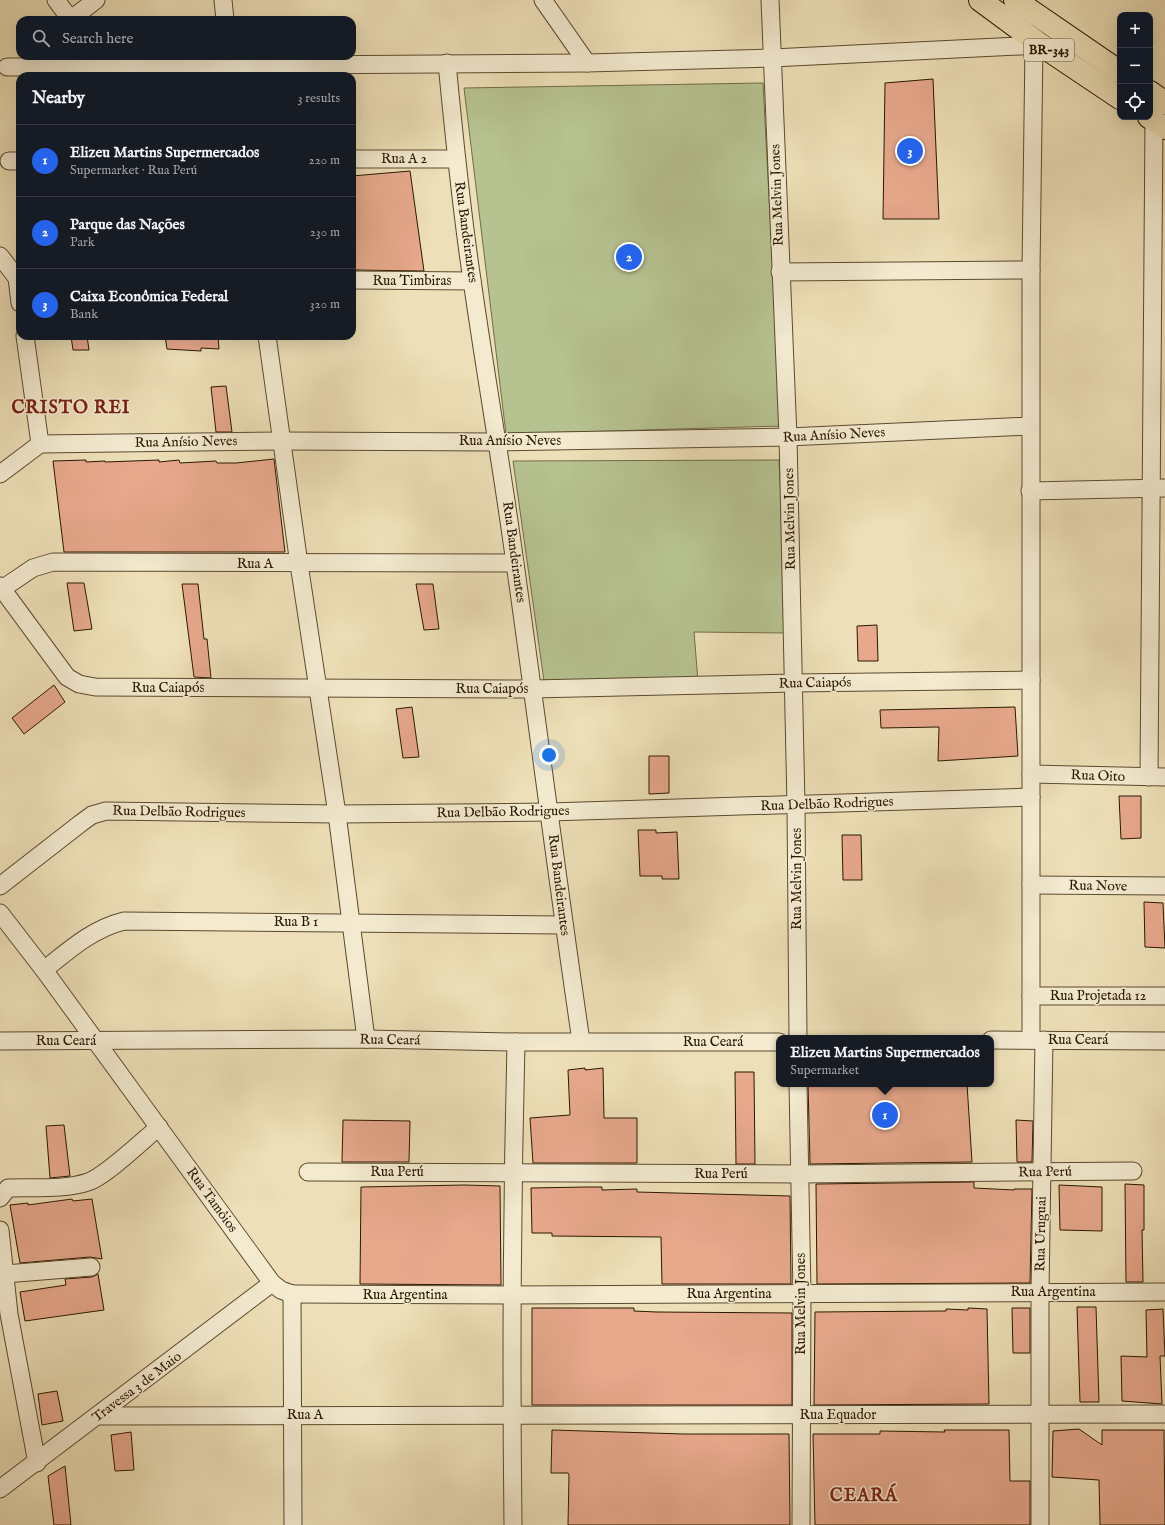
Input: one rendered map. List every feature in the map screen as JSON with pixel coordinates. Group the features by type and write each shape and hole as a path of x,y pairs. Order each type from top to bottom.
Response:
{"main road":[{"name":"BR-343","path":"980,0 1038,45 1117,96"},
{"name":"BR-343","path":"1015,0 1117,70"},
{"path":"1153,101 1158,117"}],"street":[{"path":"56,0 67,16"},
{"path":"75,16 96,0"},
{"path":"223,0 225,16"},
{"path":"543,0 587,63"},
{"name":"Rua Melvin Jones","path":"770,0 780,272 788,437 794,683 798,1035"},
{"path":"4,69 101,61 231,66 587,63 772,58 1038,45"},
{"name":"Rua Uruguai","path":"1038,45 1031,270 1030,490 1031,996 1038,1040 1042,1172 1040,1292 1040,1525"},
{"path":"4,69 16,60"},
{"name":"Rua Bandeirantes","path":"447,63 456,159 472,281 498,442 581,1041"},
{"path":"1157,777 1158,117"},
{"name":"Rua A 2","path":"356,159 456,159"},
{"path":"0,256 16,276"},
{"path":"780,272 1031,270"},
{"name":"Rua Timbiras","path":"356,280 472,281"},
{"path":"0,474 40,444 26,340"},
{"path":"268,340 283,441 299,564 337,814 366,1039"},
{"name":"Rua Anísio Neves","path":"40,444 283,441 498,442 788,437 1030,426"},
{"path":"1030,490 1158,488"},
{"name":"Rua A","path":"1,588 33,568 53,562 299,564 515,563"},
{"name":"Rua Caiapós","path":"1,588 67,677 79,684 96,687 533,689 794,683 1031,680"},
{"name":"Rua Oito","path":"1031,774 1157,777"},
{"name":"Rua Delbão Rodrigues","path":"0,886 92,815 106,811 337,814 550,812 1031,796"},
{"name":"Rua Nove","path":"1031,885 1165,886"},
{"name":"Rua Tamôios","path":"0,914 44,970 272,1284 281,1290 292,1294"},
{"name":"Rua B 1","path":"44,970 91,934 108,925 124,921 350,922 564,926"},
{"name":"Rua Projetada 12","path":"1031,996 1165,996"},
{"name":"Rua Ceará","path":"0,1041 366,1039 516,1042 776,1042"},
{"name":"Rua Ceará","path":"994,1040 1165,1041"},
{"path":"513,1525 512,1173 516,1042"},
{"name":"Rua Melvin Jones","path":"798,1087 802,1294 801,1525"},
{"path":"1,1196 8,1188 75,1185 90,1181 103,1174 159,1127"},
{"name":"Rua Perú","path":"308,1172 799,1174 1133,1171"},
{"path":"0,1230 5,1274 5,1316 37,1463"},
{"path":"5,1274 91,1267"},
{"name":"Travessa 3 de Maio","path":"0,1489 37,1463 272,1284"},
{"name":"Rua Argentina","path":"292,1294 512,1295 1165,1292"},
{"path":"292,1294 293,1525"},
{"name":"Rua Equador","path":"512,1416 1165,1414"},
{"name":"Rua A","path":"98,1416 512,1416"}],"green space":[{"path":"763,83 781,426 506,434 464,88"},
{"path":"779,460 787,633 694,632 698,681 544,681 513,461"}],"building":[{"path":"933,79 939,219 883,219 885,83"},
{"path":"410,171 424,271 356,270 356,176"},
{"path":"72,340 88,340 89,350 73,350"},
{"path":"166,340 218,340 219,349 201,348 201,351 167,349"},
{"path":"226,386 232,432 216,432 211,387"},
{"path":"274,459 285,552 64,552 53,461 86,460 86,462 105,462 159,460 159,462 179,460 180,463 216,461 217,463 236,463"},
{"path":"67,583 84,583 92,629 74,631"},
{"path":"182,584 198,584 204,639 207,639 211,678 194,677"},
{"path":"416,584 433,584 439,629 424,630"},
{"path":"877,625 878,661 858,661 857,626"},
{"path":"54,685 65,702 24,734 12,718"},
{"path":"412,707 419,757 403,758 396,709"},
{"path":"1015,707 1018,756 938,761 939,727 881,728 880,710"},
{"path":"649,756 669,756 669,793 649,794"},
{"path":"1119,796 1141,796 1141,838 1121,839"},
{"path":"638,830 656,830 656,833 677,832 679,879 662,879 662,876 640,876"},
{"path":"842,835 861,835 862,880 843,880"},
{"path":"1144,902 1163,903 1165,948 1145,947"},
{"path":"585,1068 585,1070 603,1068 604,1118 637,1118 637,1163 533,1163 530,1118 570,1115 568,1070"},
{"path":"735,1072 754,1072 755,1164 736,1164"},
{"path":"808,1087 967,1087 972,1162 810,1164"},
{"path":"343,1120 410,1121 409,1162 342,1162"},
{"path":"1016,1120 1033,1121 1032,1162 1017,1162"},
{"path":"64,1125 70,1176 50,1178 46,1126"},
{"path":"974,1182 974,1188 1014,1190 1032,1189 1030,1283 817,1284 816,1184"},
{"path":"1125,1184 1144,1185 1144,1230 1142,1230 1143,1282 1126,1282"},
{"path":"464,1185 500,1186 501,1285 360,1284 361,1187"},
{"path":"1059,1185 1102,1187 1102,1231 1060,1230"},
{"path":"602,1187 602,1190 637,1189 637,1192 790,1196 791,1284 662,1284 661,1237 552,1236 552,1233 532,1233 531,1188"},
{"path":"72,1199 73,1201 92,1199 102,1259 90,1257 20,1263 10,1205 28,1203 28,1205"},
{"path":"98,1274 104,1310 25,1321 20,1292 66,1285 65,1279 92,1277"},
{"path":"1077,1307 1096,1307 1099,1402 1080,1402"},
{"path":"532,1308 634,1308 634,1311 657,1312 792,1313 792,1405 532,1405"},
{"path":"968,1308 987,1309 989,1404 814,1405 815,1312 946,1311 946,1309 968,1310"},
{"path":"1012,1308 1030,1308 1030,1353 1013,1353"},
{"path":"1163,1309 1165,1356 1160,1356 1162,1404 1122,1401 1121,1356 1147,1357 1146,1310"},
{"path":"57,1391 63,1421 42,1425 38,1394"},
{"path":"1079,1429 1102,1445 1102,1430 1164,1430 1165,1525 1100,1525 1099,1480 1052,1477 1053,1431"},
{"path":"552,1430 684,1434 789,1434 790,1525 568,1525 569,1475 568,1473 551,1473"},
{"path":"944,1430 1009,1430 1010,1481 1030,1481 1030,1525 815,1525 813,1434 880,1434 880,1431 945,1432"},
{"path":"131,1432 134,1470 115,1471 111,1435"},
{"path":"65,1466 71,1525 54,1525 48,1476"}],"place":[{"name":"Caixa Econômica Federal","path":"910,151"},
{"name":"Parque das Nações","path":"629,257"},
{"name":"Elizeu Martins Supermercados","path":"885,1115"}],"district":[{"name":"CRISTO REI","path":"71,408"},
{"name":"CEARÁ","path":"864,1496"}]}
